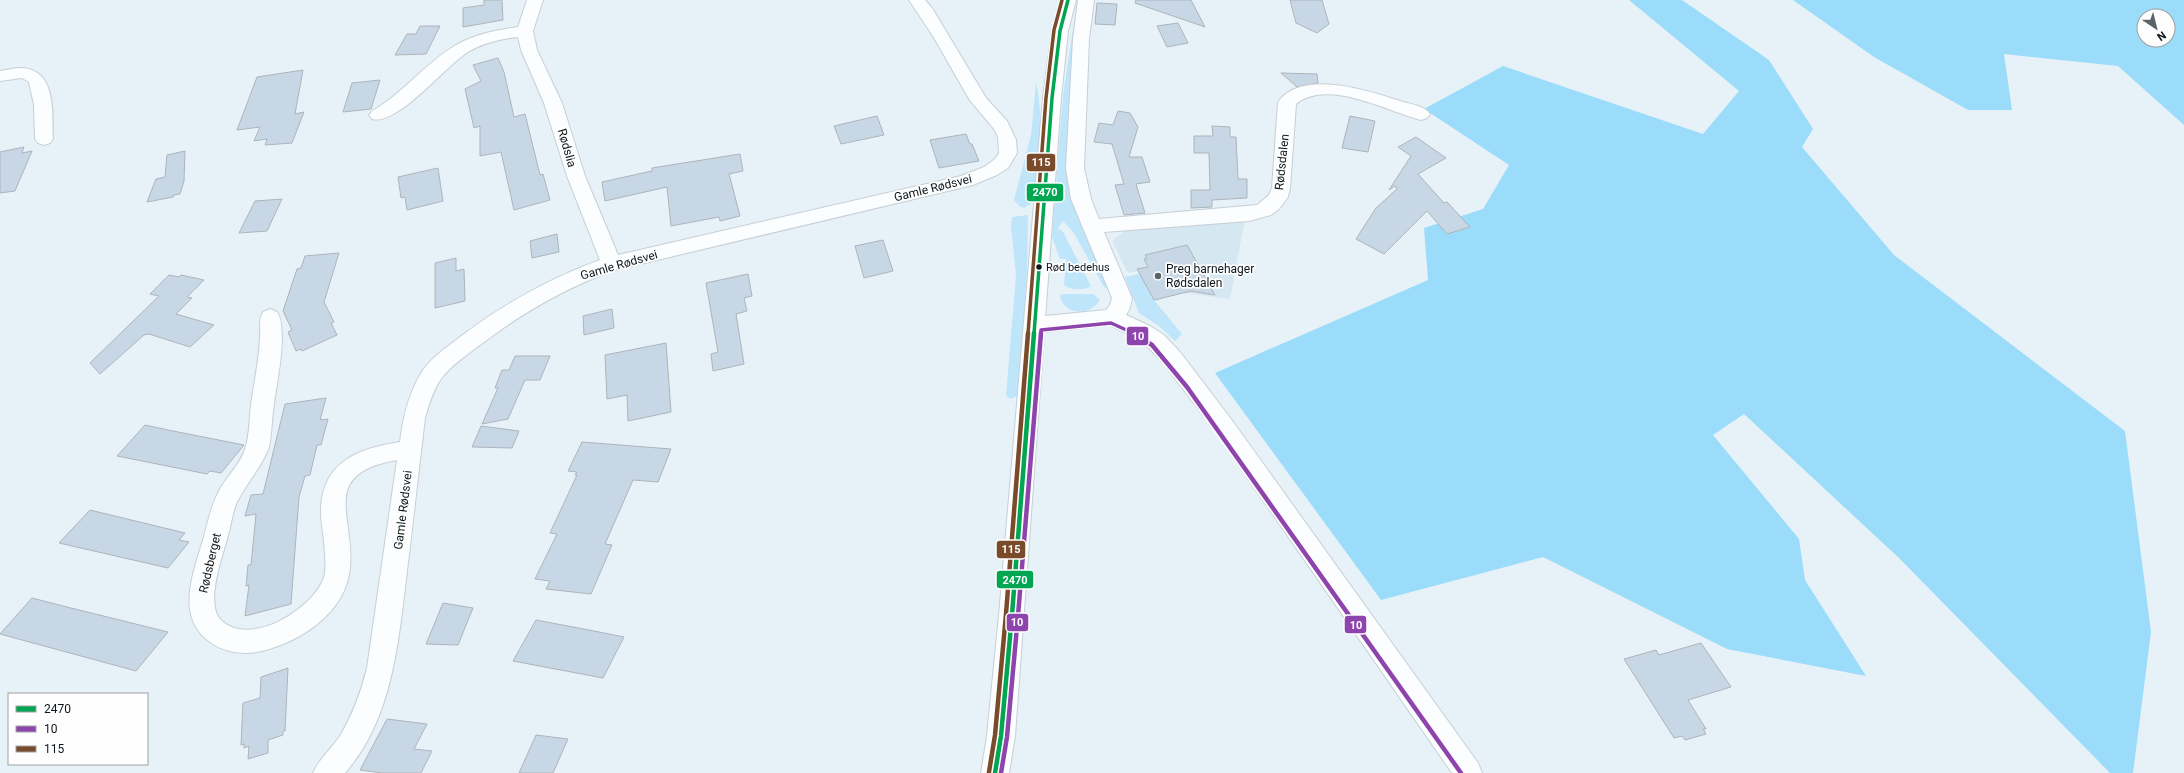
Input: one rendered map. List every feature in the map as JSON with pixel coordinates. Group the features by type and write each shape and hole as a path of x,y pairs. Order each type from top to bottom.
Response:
{"street":[{"path":"378,115 397,104 444,61 460,50 494,36 525,31 535,0"},
{"name":"Gamle Rødsvei","path":"327,773 351,742 365,715 376,686 384,651 410,449 419,400 435,372 454,354 508,313 542,292 581,274 611,264 951,185 979,176 1000,166 1008,152 1009,144 1002,126 978,100 949,47 931,18 917,0"},
{"path":"995,773 1001,736 1012,616 1054,78 1060,32 1068,0"},
{"path":"1086,0 1081,39 1075,168 1081,199 1122,298 1120,308 1112,317"},
{"name":"Rødslia","path":"525,31 529,50 556,108 576,176 600,233 611,264"},
{"path":"0,76 27,73 33,75 37,81 41,94 44,139"},
{"name":"Rødsdalen","path":"1093,226 1218,217 1264,210 1278,197 1281,188 1287,102 1294,95 1315,90 1348,91 1421,114"},
{"name":"Rødsberget","path":"270,317 271,338 257,448 252,461 237,481 225,503 204,580 202,604 206,623 216,633 231,641 248,642 267,639 289,630 323,603 334,586 338,566 333,512 334,497 338,484 346,472 359,463 376,455 410,449"},
{"path":"1035,325 1112,317 1144,332 1156,341 1192,383 1468,773"}],"shaded area":[{"path":"1079,0 1068,176 1109,283 1107,288 1104,287 1074,233 1063,221 1058,228 1063,232 1091,286 1085,289 1078,289 1070,288 1064,285 1066,259 1060,259 1052,237 1063,95"},
{"path":"1629,0 1682,0 1769,60 1813,129 1802,147 1894,255 2125,431 2151,632 2133,773 2110,773 1899,558 1744,414 1713,435 1799,539 1805,580 1866,676 1727,649 1543,557 1381,600 1215,373 1428,280 1424,228 1483,209 1509,165 1424,109 1503,66 1703,134 1739,91"},
{"path":"1793,0 2184,0 2184,125 2118,66 2004,54 2012,110 1968,110 1874,57"},
{"path":"1036,82 1040,113 1039,157 1034,202 1024,208 1019,206 1014,200 1031,135"},
{"path":"1028,215 1027,268 1019,395 1010,399 1006,395 1016,275 1011,226 1012,217"},
{"path":"1245,219 1230,299 1183,293 1156,301 1137,271 1128,273 1112,241 1126,230"},
{"path":"1140,274 1154,300 1182,334 1175,341 1159,326 1139,313 1125,277"},
{"path":"1093,294 1100,300 1095,306 1089,309 1083,311 1071,310 1062,301 1060,295"}],"building":[{"path":"484,0 502,0 503,20 463,27 463,8 484,5"},
{"path":"1136,0 1191,0 1205,27 1135,3"},
{"path":"1290,0 1322,0 1329,24 1317,33 1296,23"},
{"path":"1097,3 1117,4 1115,25 1095,24"},
{"path":"1178,23 1188,43 1167,47 1157,26"},
{"path":"420,26 440,26 426,54 395,55 407,34 416,34"},
{"path":"498,58 504,72 514,117 525,114 540,175 543,174 550,200 514,210 501,152 480,156 480,126 474,128 465,89 481,81 473,65"},
{"path":"303,70 295,114 304,112 292,143 265,145 267,139 254,141 260,127 237,130 257,77"},
{"path":"1281,73 1317,74 1318,83 1297,87"},
{"path":"380,80 371,109 343,112 352,83"},
{"path":"1118,111 1130,113 1138,127 1129,157 1142,157 1150,182 1136,184 1145,213 1124,215 1115,185 1124,184 1112,144 1094,142 1099,123 1113,125"},
{"path":"877,116 884,135 841,144 834,126"},
{"path":"1350,116 1375,121 1368,152 1342,148"},
{"path":"1212,126 1230,127 1230,137 1236,137 1238,179 1247,179 1247,198 1212,200 1212,207 1191,208 1191,190 1210,190 1209,153 1194,153 1194,136 1213,136"},
{"path":"966,134 979,161 939,168 930,140"},
{"path":"1416,137 1446,158 1418,174 1444,203 1447,202 1470,227 1447,234 1427,211 1384,254 1356,239 1376,208 1397,189 1395,186 1389,190 1411,156 1398,147"},
{"path":"24,147 22,153 32,151 15,191 0,193 0,152"},
{"path":"185,151 184,181 180,194 174,195 173,197 147,202 156,179 165,177 167,155"},
{"path":"740,154 743,171 729,174 740,216 720,221 719,217 671,226 667,187 605,201 602,182 652,171 652,168"},
{"path":"438,168 443,201 407,210 405,197 401,198 398,177"},
{"path":"282,199 267,231 239,233 255,201"},
{"path":"557,234 559,252 532,258 530,241"},
{"path":"883,240 893,271 864,278 855,246"},
{"path":"1187,245 1215,295 1191,291 1154,300 1137,269 1148,267 1144,259 1147,259 1145,255"},
{"path":"339,253 324,302 334,322 331,323 337,335 302,351 301,349 296,351 288,332 292,330 283,311 297,269 301,268 305,256"},
{"path":"456,258 456,271 464,269 465,301 435,308 435,263"},
{"path":"748,274 752,296 744,298 747,311 736,314 744,364 713,371 711,354 718,352 706,283"},
{"path":"169,275 179,277 181,275 204,280 187,297 192,298 176,314 214,325 190,347 149,334 144,335 100,374 90,363 159,296 150,294"},
{"path":"612,309 614,328 584,335 583,316"},
{"path":"666,343 671,412 628,421 627,395 607,399 605,355"},
{"path":"515,356 550,356 540,380 525,380 508,419 482,424 498,388 495,388 502,370 509,370"},
{"path":"326,398 320,420 328,419 321,445 317,445 310,475 305,476 299,497 291,604 245,616 249,585 246,586 248,565 251,565 256,514 245,516 251,495 263,494 285,404"},
{"path":"145,425 244,445 221,473 210,471 207,474 117,456"},
{"path":"481,426 519,431 512,448 472,447"},
{"path":"582,442 671,449 658,482 633,480 605,544 612,545 591,594 546,589 550,581 535,579 557,534 550,533 577,475 575,475 577,472 568,471"},
{"path":"90,510 185,533 179,540 189,542 168,568 59,543"},
{"path":"32,598 168,632 136,671 0,634"},
{"path":"443,603 473,608 458,645 426,644"},
{"path":"536,620 624,637 603,678 513,661"},
{"path":"1701,643 1731,687 1688,700 1706,729 1703,729 1706,734 1685,740 1682,736 1674,738 1624,659 1656,650 1659,655"},
{"path":"288,668 285,731 283,731 283,735 268,740 268,753 248,759 249,746 244,748 244,744 241,745 243,703 260,698 261,677"},
{"path":"387,719 427,724 414,749 432,751 421,773 382,773 360,770"},
{"path":"536,735 568,739 553,773 519,773"}],"transit line":[{"name":"115","path":"989,772 995,735 1006,614 1046,98 1054,30 1062,0"},
{"name":"2470","path":"995,773 1001,736 1012,615 1052,98 1060,31 1068,0"},
{"name":"10","path":"1001,773 1007,737 1018,616 1041,330 1111,323 1140,337 1152,345 1187,387 1461,773"}],"place":[{"name":"Rød bedehus","path":"1039,267"},
{"name":"Preg barnehager Rødsdalen","path":"1158,276"}]}
